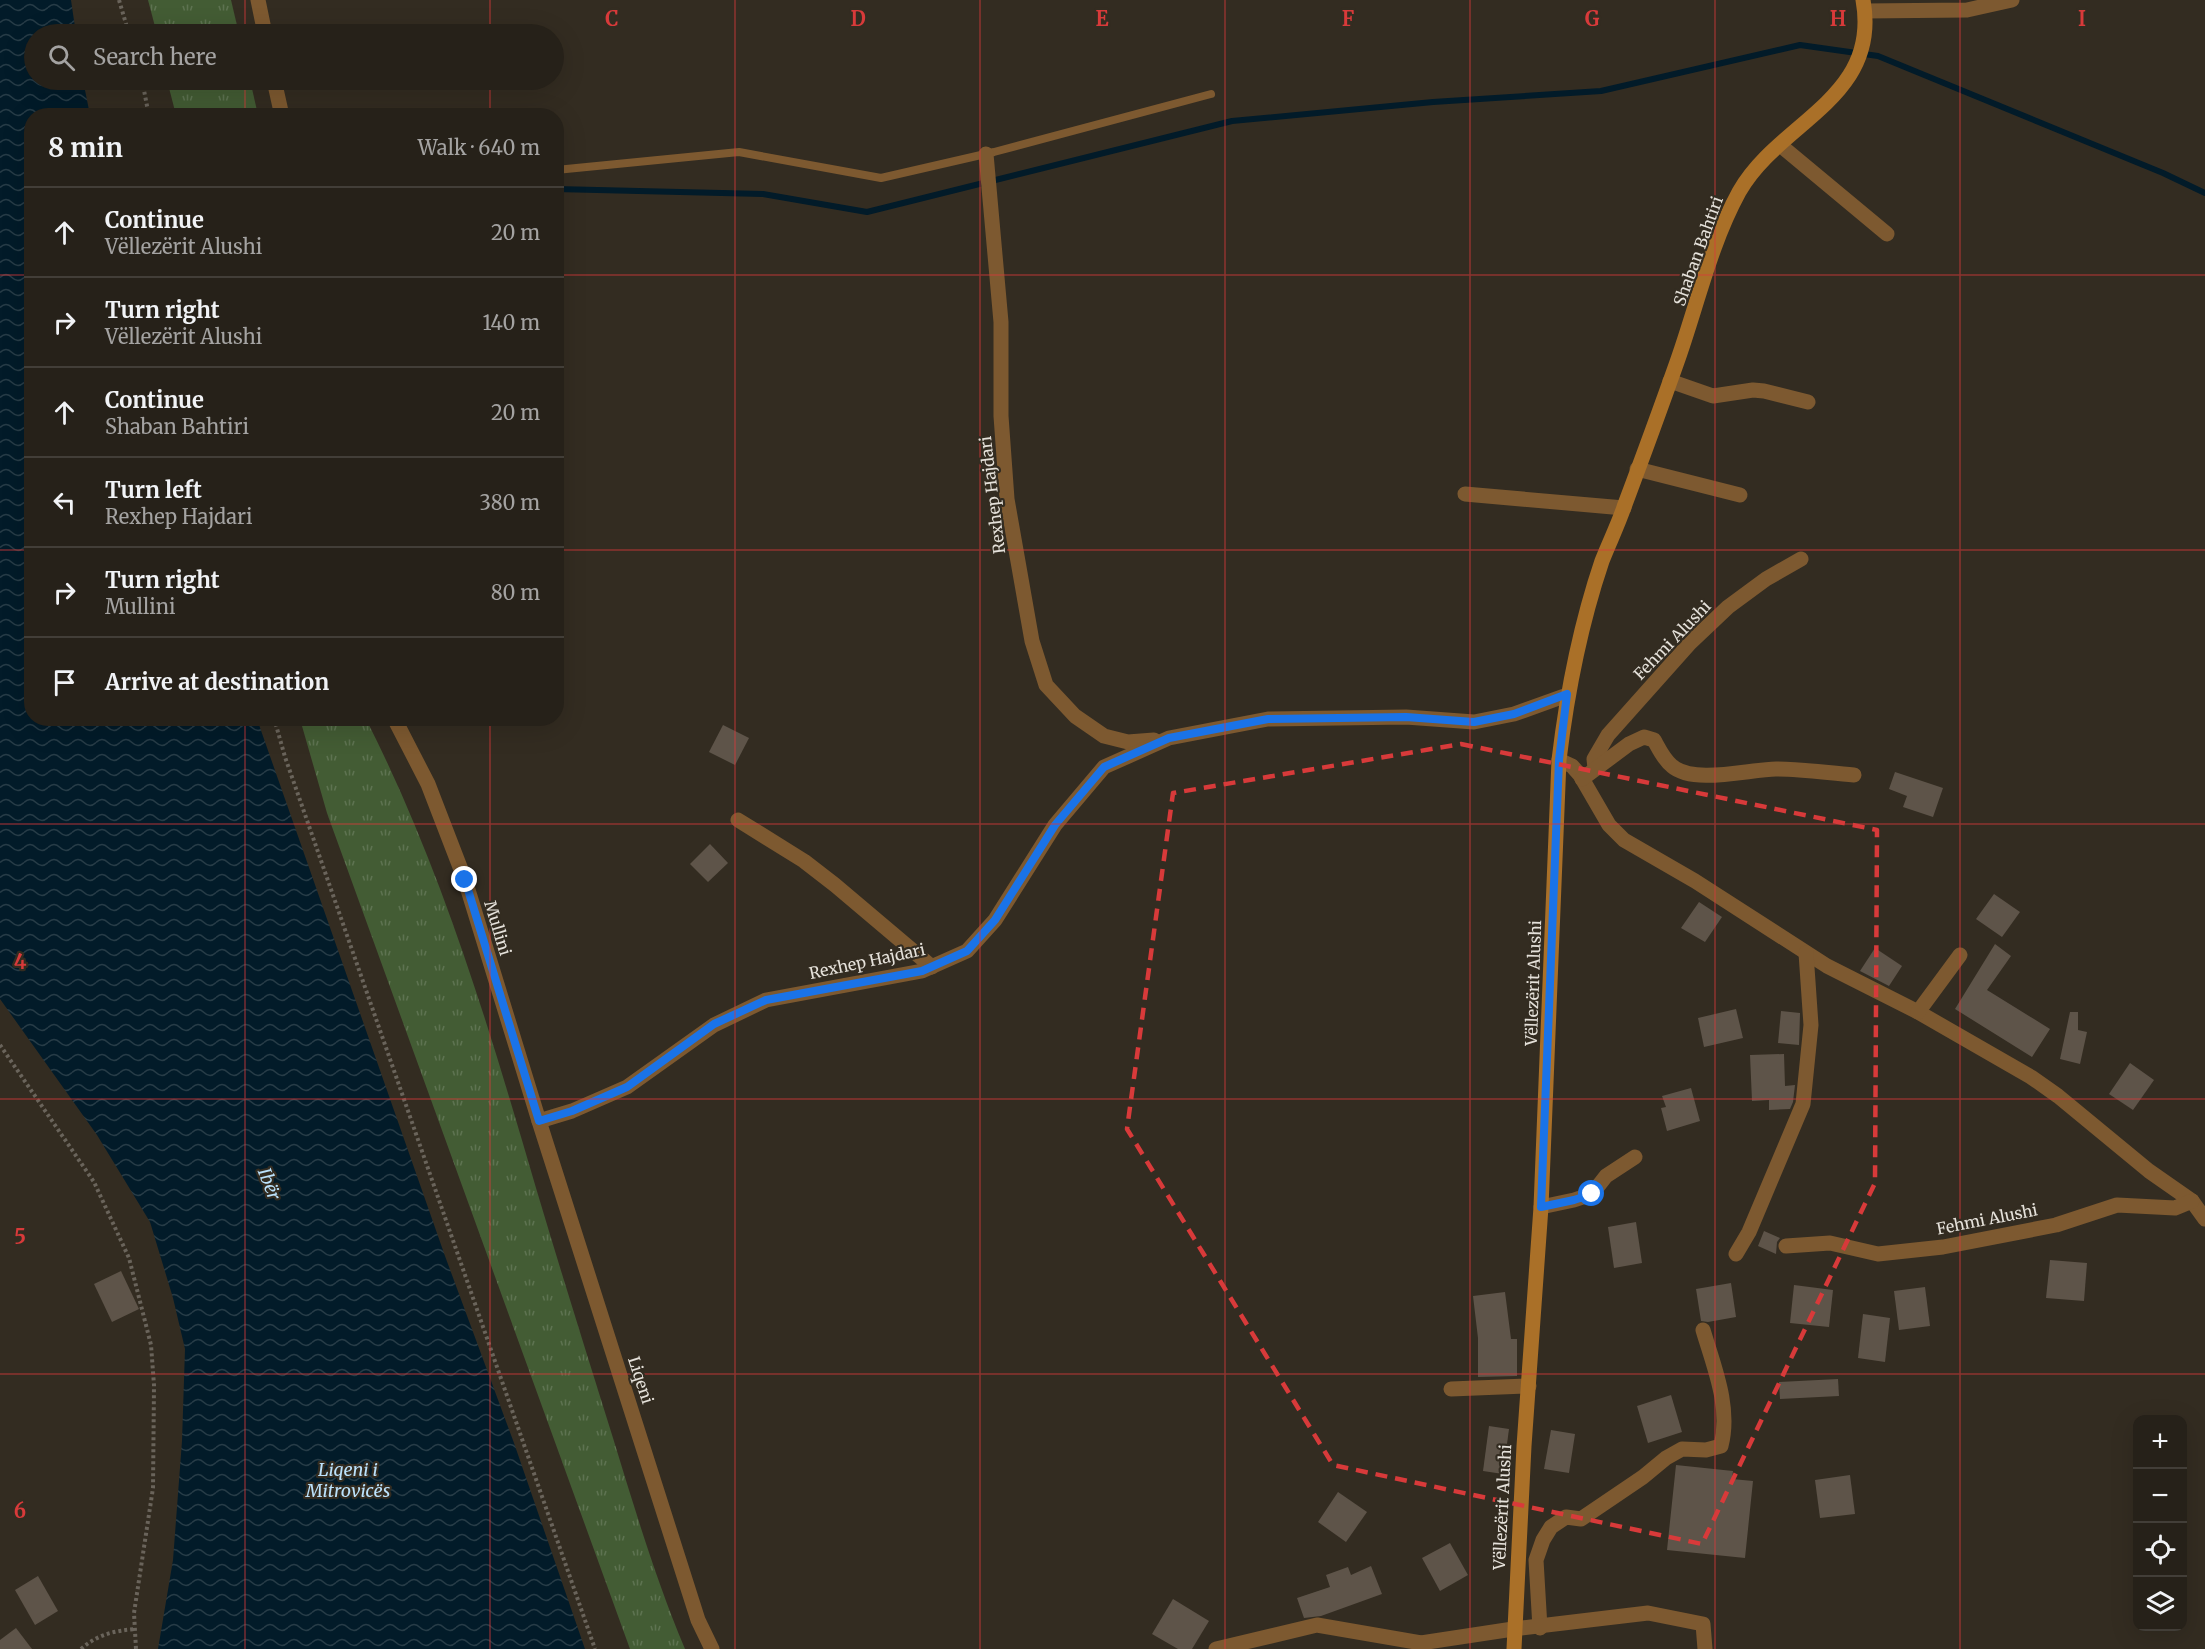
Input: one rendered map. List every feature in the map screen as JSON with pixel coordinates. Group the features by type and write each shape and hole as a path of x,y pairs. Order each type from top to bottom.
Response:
{"main road":[{"name":"Shaban Bahtiri","path":"1559,760 1567,694 1602,561 1624,508 1670,381 1723,225 1741,190 1758,168 1848,81 1859,59 1863,42 1864,5"},
{"name":"Vëllezërit Alushi","path":"1512,1649 1541,1207 1559,760"}],"street":[{"path":"258,0 263,24"},
{"path":"1864,5 1967,10 2005,1"},
{"path":"276,90 280,108"},
{"path":"1780,145 1887,234"},
{"name":"Rexhep Hajdari","path":"986,154 1001,322 1001,416 1007,499 1032,641 1046,685 1075,716 1104,736 1128,742 1169,738 1268,719 1406,717 1474,722 1514,714 1567,694"},
{"path":"1670,381 1713,396 1753,390 1808,402"},
{"path":"1637,469 1740,495"},
{"path":"1465,494 1624,508"},
{"name":"Fehmi Alushi","path":"1594,768 1594,759 1608,735 1690,643 1766,579 1801,559"},
{"name":"Mullini","path":"398,726 428,784 465,880 539,1121"},
{"name":"Fehmi Alushi","path":"1582,779 1594,768 1644,736 1654,740 1661,754 1673,768 1690,773 1727,776 1775,769 1854,775"},
{"name":"Rexhep Hajdari","path":"539,1121 572,1111 627,1087 714,1024 766,1000 884,980 922,971 967,951 995,920 1055,825 1104,767 1169,738"},
{"path":"1559,760 1572,766 1609,825 1624,840 1695,881 1827,966 1978,1045 2058,1096 2149,1171 2192,1201 2205,1219"},
{"path":"738,820 804,861 828,879 932,967"},
{"path":"1736,1254 1749,1232 1803,1104 1811,1025 1806,953"},
{"path":"1918,1012 1960,955"},
{"name":"Liqeni","path":"539,1121 698,1620 712,1649"},
{"path":"1541,1207 1592,1194 1606,1176 1635,1157"},
{"name":"Fehmi Alushi","path":"1786,1246 1830,1243 1878,1254 1943,1247 2056,1225 2117,1205 2175,1208 2192,1201"},
{"path":"1539,1628 1536,1560 1543,1540 1551,1527 1566,1517 1581,1519 1682,1449 1706,1450 1721,1446 1725,1432 1722,1394 1703,1330"},
{"path":"1451,1389 1529,1386"},
{"path":"1216,1649 1317,1625 1421,1643 1648,1613 1703,1624 1706,1649"}],"lane":[{"path":"564,169 739,152 882,178 986,154 1211,94"}],"path":[{"path":"119,0 126,24"},
{"path":"144,90 147,108"},
{"path":"276,726 285,757 595,1649"},
{"path":"0,1045 94,1182 129,1258 151,1345 154,1385 153,1488 134,1612 136,1649"},
{"path":"81,1649 101,1635 112,1631 135,1629"}],"highlighted area":[{"path":"1461,744 1877,830 1875,1183 1702,1544 1333,1465 1127,1129 1173,793"}],"green space":[{"path":"148,0 231,0 237,24 154,24"},
{"path":"170,90 252,90 256,108 174,108"},
{"path":"302,726 369,726 418,833 462,949 638,1518 685,1649 630,1649 327,813"}],"water":[{"name":"Liqeni i Mitrovicës","path":"0,0 71,0 75,24 24,24 24,90 85,90 89,108 24,108 24,726 259,726 585,1649 158,1649 173,1560 182,1441 185,1349 173,1298 150,1222 97,1135 0,999"}],"building":[{"path":"723,725 749,738 735,765 709,752"},
{"path":"1895,772 1943,788 1933,817 1903,807 1907,796 1889,789"},
{"path":"710,844 728,863 708,882 690,864"},
{"path":"1994,894 2020,912 2002,937 1976,919"},
{"path":"1699,902 1722,917 1705,942 1681,928"},
{"path":"1995,944 2011,956 1987,990 2050,1029 2032,1057 1955,1009"},
{"path":"1875,948 1902,966 1889,986 1860,971"},
{"path":"1736,1009 1743,1038 1704,1047 1698,1018"},
{"path":"1781,1011 1800,1013 1799,1045 1778,1043"},
{"path":"2070,1012 2078,1012 2078,1030 2087,1032 2080,1064 2060,1059"},
{"path":"1784,1054 1785,1086 1795,1085 1793,1102 1790,1109 1769,1110 1769,1100 1752,1101 1750,1055"},
{"path":"2130,1063 2154,1080 2133,1110 2109,1094"},
{"path":"1691,1088 1700,1121 1667,1131 1661,1108 1666,1107 1662,1096"},
{"path":"1636,1222 1642,1263 1614,1268 1608,1227"},
{"path":"1764,1231 1780,1238 1777,1242 1776,1254 1758,1246"},
{"path":"2050,1260 2087,1263 2084,1301 2046,1298"},
{"path":"121,1271 139,1309 112,1322 94,1284"},
{"path":"1731,1283 1736,1317 1701,1321 1696,1289"},
{"path":"1794,1285 1833,1290 1829,1327 1790,1323"},
{"path":"1925,1287 1930,1326 1899,1330 1894,1291"},
{"path":"1505,1292 1511,1339 1517,1339 1517,1376 1478,1377 1478,1338 1473,1296"},
{"path":"1863,1314 1890,1318 1885,1362 1858,1358"},
{"path":"1838,1379 1839,1396 1780,1399 1779,1382"},
{"path":"1671,1395 1682,1432 1648,1443 1637,1406"},
{"path":"1489,1426 1509,1429 1503,1474 1483,1471"},
{"path":"1551,1430 1575,1434 1569,1473 1544,1469"},
{"path":"1676,1465 1733,1471 1732,1479 1753,1481 1745,1558 1667,1550"},
{"path":"1850,1475 1855,1514 1820,1518 1815,1480"},
{"path":"1338,1492 1367,1512 1346,1542 1318,1522"},
{"path":"1450,1543 1468,1575 1440,1591 1422,1558"},
{"path":"1371,1566 1382,1594 1321,1616 1304,1618 1297,1598 1330,1587 1326,1575 1348,1567 1351,1575"},
{"path":"38,1576 58,1611 35,1625 15,1590"},
{"path":"1173,1599 1209,1621 1192,1649 1178,1649 1152,1634"},
{"path":"16,1628 32,1649 0,1649 0,1640"}],"waterway":[{"path":"564,189 763,194 867,212 1232,121 1433,102 1601,91 1800,45 1878,56 2163,173 2205,193"}],"route":[{"path":"465,880 539,1121 572,1111 627,1087 714,1024 766,1000 884,980 922,971 967,951 995,920 1055,825 1104,767 1130,754 1169,738 1268,719 1406,717 1474,722 1514,714 1567,694 1559,760 1541,1207 1592,1194"}],"water label":[{"name":"Ibër","path":"269,1184"}]}
